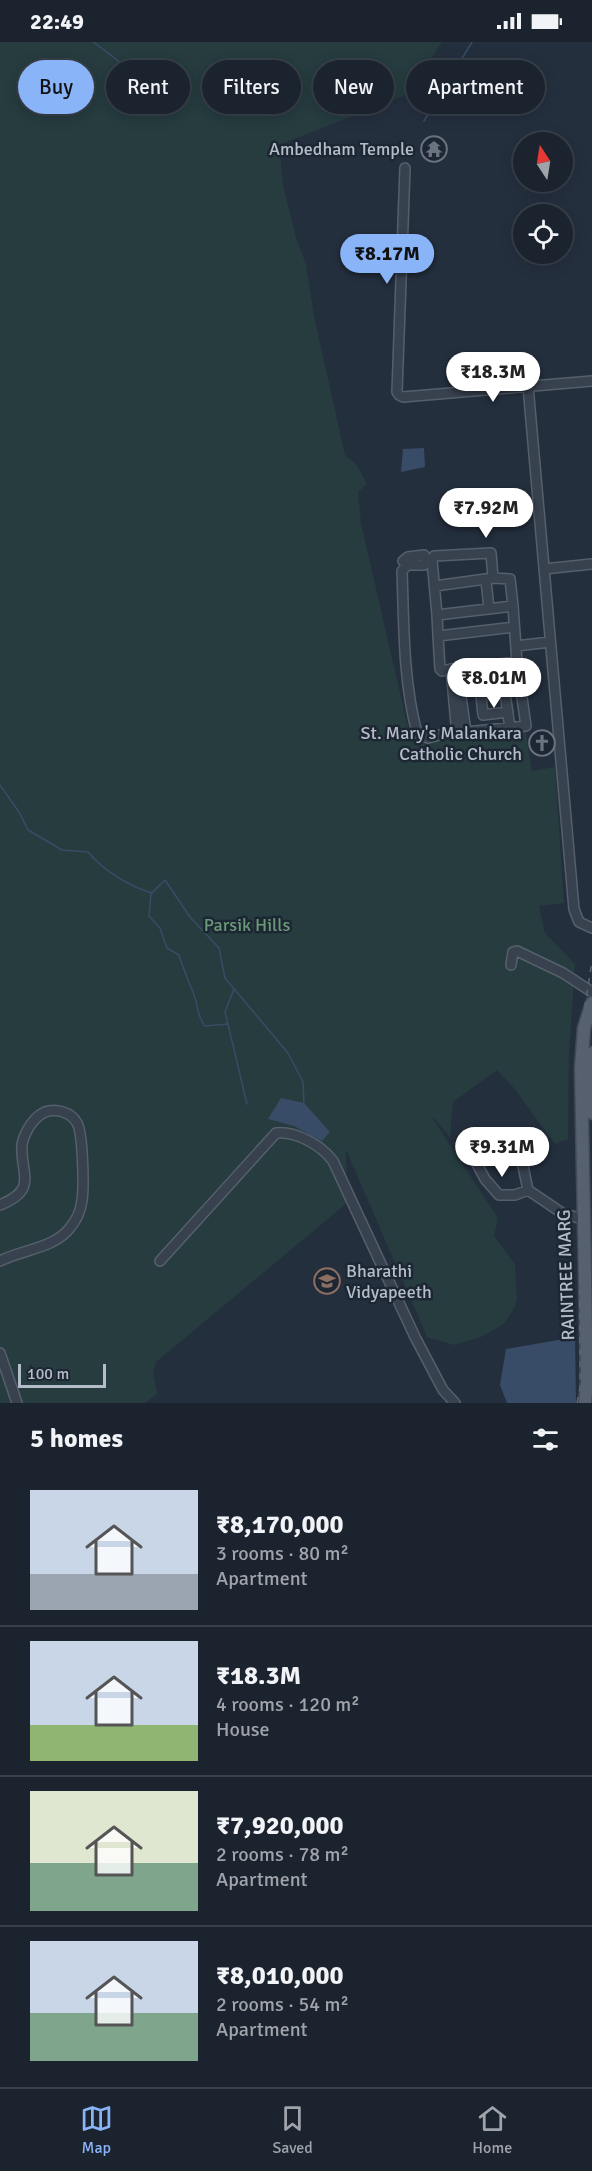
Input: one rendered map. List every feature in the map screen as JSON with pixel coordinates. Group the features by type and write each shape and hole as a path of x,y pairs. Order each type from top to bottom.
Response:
{"main road":[{"name":"RAINTREE MARG","path":"592,1003 584,1028 592,1113"},
{"name":"RAINTREE MARG","path":"585,1403 587,1381 582,1220 587,1189 588,1068 592,1053"}],"street":[{"path":"405,168 397,392 399,396 592,381"},
{"path":"528,386 574,909 579,922 592,928"},
{"path":"489,609 491,553 434,556 432,560 440,669 442,671 517,662"},
{"path":"403,561 408,557 424,555 427,559 424,565 407,565 402,570 406,677 417,733 424,738 451,733 456,728 454,669"},
{"path":"544,569 592,564"},
{"path":"435,586 489,579 510,579 517,662 526,724 524,727 466,732 454,669"},
{"path":"437,615 513,606"},
{"path":"438,636 514,627"},
{"path":"516,645 550,642"},
{"path":"478,666 483,715 508,712"},
{"path":"480,688 504,686 510,728"},
{"path":"511,965 513,952 517,951 563,973 592,992"},
{"path":"0,1205 17,1195 25,1182 22,1146 25,1135 36,1117 51,1111 72,1116 78,1126 83,1191 78,1215 61,1237 0,1261"},
{"path":"160,1261 276,1132 285,1132 313,1144 325,1150 333,1161 415,1337 443,1390 455,1403"},
{"path":"518,1142 528,1190 562,1213 582,1220"},
{"path":"477,1164 485,1179 499,1195 508,1196 528,1190"},
{"path":"0,1353 16,1403"}],"green space":[{"name":"Parsik Hills","path":"0,42 442,42 430,60 406,60 406,95 394,100 394,60 313,60 313,114 357,114 279,145 283,186 296,238 306,264 314,316 345,455 356,464 367,484 358,492 361,523 411,741 525,729 532,771 555,767 564,903 539,906 545,933 575,964 569,1052 568,1139 555,1144 513,1087 497,1070 453,1102 450,1137 433,1119 498,1218 494,1236 515,1264 517,1297 515,1307 504,1324 481,1337 454,1345 427,1337 347,1152 353,1149 346,1152 347,1203 156,1362 153,1372 157,1394 145,1403 0,1403"}],"water":[{"path":"424,448 425,467 401,472 403,449"},
{"path":"281,1098 304,1103 330,1132 322,1141 294,1126 268,1119"},
{"path":"575,1337 576,1403 507,1403 500,1385 506,1349"}],"waterway":[{"path":"93,42 117,60"},
{"path":"424,121 472,42"},
{"path":"0,785 19,812 28,830 62,850 88,852 117,877 152,893 165,880 190,917 219,948 225,978 288,1053 303,1082 304,1103"},
{"path":"151,894 149,916 160,928 167,948 179,955 202,1022 205,1026 228,1024"},
{"path":"234,989 225,1012 247,1104"}],"railway":[{"path":"577,1403 580,1388 579,1057 592,961"}],"place":[{"name":"Ambedham Temple","path":"434,149"},
{"name":"St. Mary's Malankara Catholic Church","path":"542,743"},
{"name":"Bharathi Vidyapeeth","path":"327,1281"}]}
